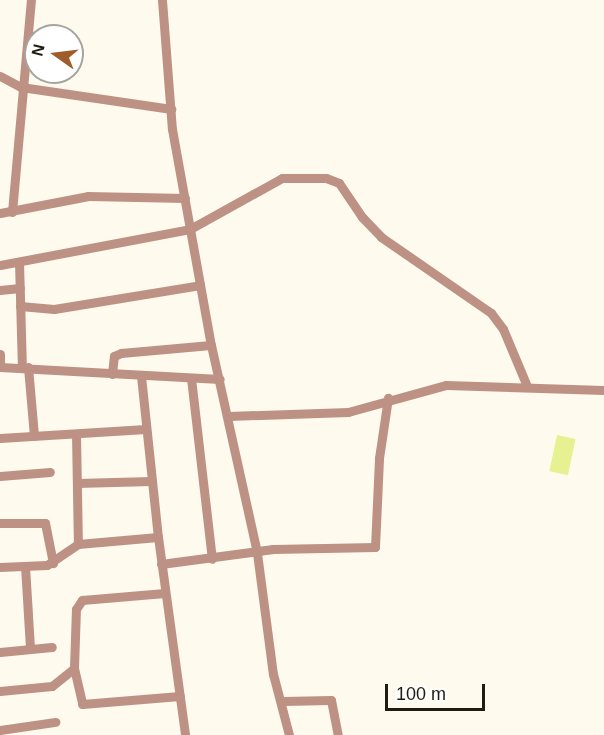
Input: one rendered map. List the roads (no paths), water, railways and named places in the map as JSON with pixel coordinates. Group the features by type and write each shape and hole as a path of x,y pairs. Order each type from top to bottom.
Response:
{"street":[{"path":"12,212 21,87 31,0"},
{"path":"162,0 171,109 190,229 211,345 229,416 256,554 273,674 283,701 290,735"},
{"path":"0,76 21,87 171,109"},
{"path":"0,265 190,229 282,178 312,176 339,183 362,218 381,237 491,313 508,339 527,386"},
{"path":"0,213 88,196 185,198"},
{"path":"19,262 25,367 34,436"},
{"path":"20,306 54,309 200,285"},
{"path":"0,290 20,288"},
{"path":"112,374 114,356 121,353 211,345"},
{"path":"0,354 0,367 220,379"},
{"path":"141,376 151,481 185,735"},
{"path":"191,378 212,558"},
{"path":"229,416 348,412 388,398 446,385 511,389 527,386 604,390"},
{"path":"162,564 256,554 273,549 375,547 379,458 388,398"},
{"path":"0,427 1,438 146,429"},
{"path":"76,434 78,544"},
{"path":"0,476 50,472"},
{"path":"77,483 151,481"},
{"path":"0,523 45,523 52,563"},
{"path":"0,567 52,563 78,544 158,537"},
{"path":"25,566 30,648"},
{"path":"165,593 82,600 76,609 74,668 84,705 180,696"},
{"path":"0,652 52,647"},
{"path":"0,691 52,686 74,668"},
{"path":"283,701 331,700 338,735"},
{"path":"0,730 54,722"}]}
